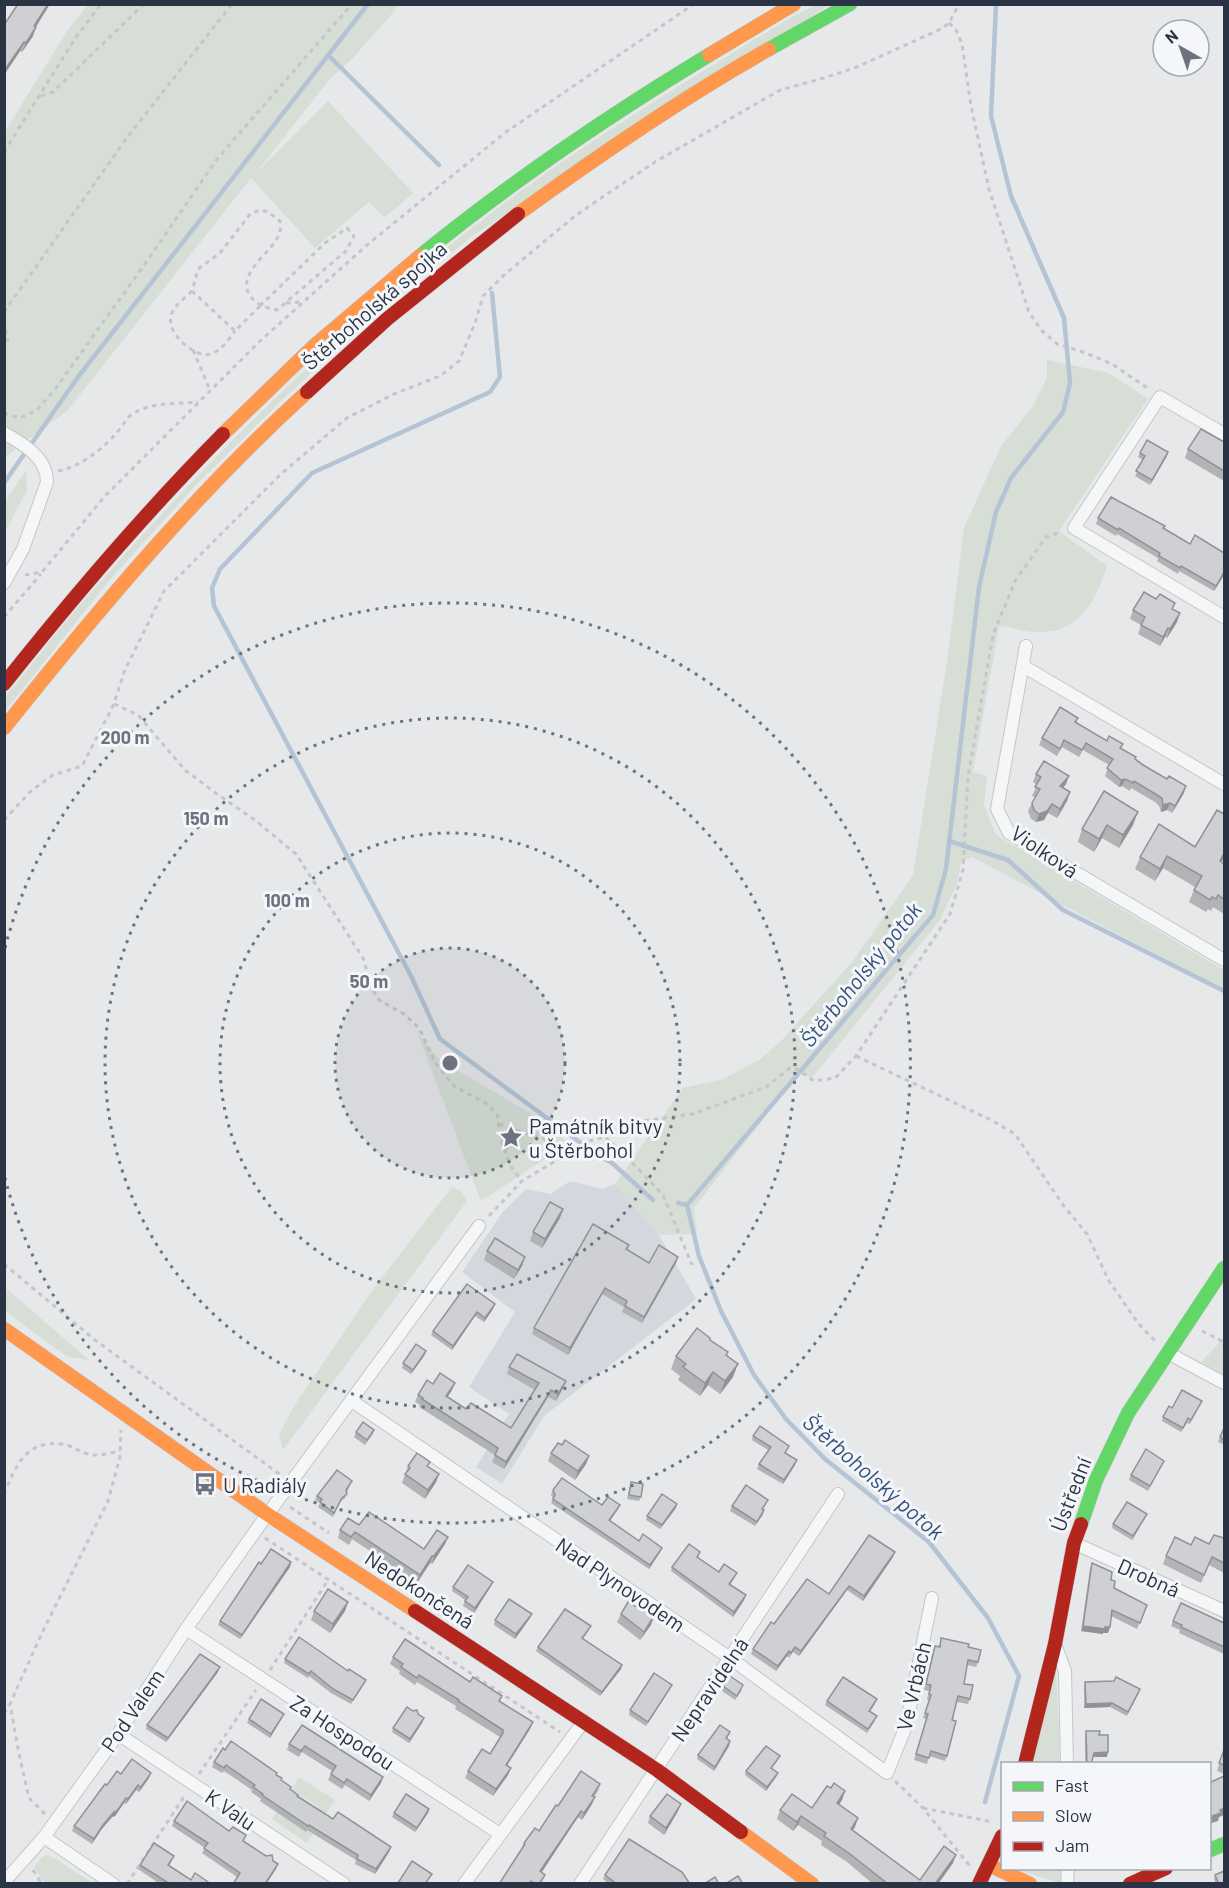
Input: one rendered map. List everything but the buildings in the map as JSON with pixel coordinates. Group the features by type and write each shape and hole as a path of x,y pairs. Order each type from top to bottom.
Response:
{"main road":[{"name":"Štěrboholská spojka","path":"4,684 76,595 179,479 247,411 363,304 492,201 573,142 669,78 795,4"},
{"name":"Štěrboholská spojka","path":"4,728 81,630 188,509 259,436 358,343 482,241 613,147 754,57 850,4"},
{"name":"Ústřední","path":"1026,1762 1055,1644 1074,1543 1096,1479 1128,1413 1224,1268"},
{"name":"Nedokončená","path":"4,1329 267,1514 657,1770 812,1884"},
{"path":"979,1884 1001,1838"},
{"path":"989,1865 1030,1884"},
{"path":"1130,1884 1164,1870"}],"street":[{"path":"1224,434 1160,397 1074,528 1224,617"},
{"path":"4,433 29,449 44,465 47,474 47,482 34,521 7,580"},
{"name":"Violková","path":"1026,646 998,809 1009,832 1224,960"},
{"path":"1023,666 1224,784"},
{"path":"267,1514 479,1226"},
{"path":"1168,1353 1224,1383"},
{"name":"Nad Plynovodem","path":"352,1401 730,1658 887,1773"},
{"name":"Nepravidelná","path":"580,1884 838,1494"},
{"name":"Pod Valem","path":"4,1882 44,1837 118,1734 186,1629 267,1514"},
{"name":"Drobná","path":"1074,1543 1224,1611"},
{"name":"Ve Vrbách","path":"887,1773 906,1726 932,1598"},
{"name":"Za Hospodou","path":"186,1629 500,1834"},
{"path":"1055,1644 1065,1671 1067,1762"},
{"path":"464,1884 584,1721"},
{"name":"K Valu","path":"118,1734 344,1884"},
{"path":"44,1837 113,1884"}],"path":[{"path":"4,152 76,36 101,4"},
{"path":"39,97 53,92 144,4"},
{"path":"4,312 126,139 232,4"},
{"path":"4,413 20,418 37,410 56,388 217,159 352,4"},
{"path":"4,617 105,496 259,342 367,245 506,132 694,4"},
{"path":"4,820 31,790 53,775 82,766 114,704 124,672 164,591 281,474 347,418 394,394 440,376 459,361 475,324 483,296 503,276 576,214 655,162 780,90 857,67 949,24 959,4"},
{"path":"949,24 956,30 962,44 971,106 989,189 1029,312 1041,330 1057,344 1112,364 1160,397"},
{"path":"192,291 171,314 170,323 174,333 193,350 202,355 211,354 218,350 260,306 325,243 347,228 354,237 346,251 277,310 260,306 254,301 247,290 246,281 276,241 281,232 280,221 261,210 251,213 220,253 198,269 192,291"},
{"path":"192,291 235,331"},
{"path":"285,303 303,302"},
{"path":"4,321 8,342"},
{"path":"193,350 210,390"},
{"path":"47,474 71,469 87,460 106,444 134,413 149,407 199,402"},
{"path":"479,1226 522,1181 590,1141 605,1137 610,1130 628,1123 693,1114 766,1087 790,1068 795,1068 814,1082 835,1078 856,1056 950,914 963,870 968,777 993,635 997,624 1015,581 1046,537 1074,528"},
{"path":"7,580 42,572"},
{"path":"114,704 138,715 185,770 255,820 296,854 363,958 372,988 379,1000 404,1014 419,1028 436,1064 454,1086 487,1104 495,1112 505,1151 512,1168 522,1181"},
{"path":"856,1056 993,1121 1015,1134 1063,1205 1087,1234 1109,1281 1138,1323 1168,1353"},
{"path":"499,1124 544,1139 569,1154"},
{"path":"505,1151 521,1131"},
{"path":"605,1137 663,1195 692,1265"},
{"path":"4,1264 95,1340 291,1483"},
{"path":"1187,1323 1224,1342"},
{"path":"4,1714 108,1501 120,1451 121,1425"},
{"path":"4,1494 21,1458 34,1448 61,1444 88,1454 120,1451"},
{"path":"127,1884 328,1580"},
{"path":"10,1704 29,1798 54,1823"},
{"path":"887,1773 922,1807 973,1870"},
{"path":"922,1807 995,1823"},
{"path":"30,1867 42,1884"}],"shaded area":[{"path":"88,5 398,5 351,60 328,81 255,174 328,101 413,193 384,218 369,202 315,248 251,178 68,410 5,457 4,133 69,28"},
{"path":"815,5 829,5 474,235 377,313 281,401 197,484 113,576 5,711 6,698 11,689 136,542 238,435 345,334 401,285 550,170 686,81"},
{"path":"1047,360 1109,373 1148,399 1059,531 1107,566 1092,601 1077,620 1055,631 1036,632 999,626 973,772 987,776 984,805 996,835 1224,970 1224,990 972,857 961,862 957,883 940,920 811,1079 801,1071 694,1208 697,1234 659,1235 615,1184 683,1088 721,1080 759,1060 782,1040 853,961 913,875 947,662 964,528 1001,446 1033,406 1047,378"},
{"path":"26,471 27,490 5,532 5,501"},
{"path":"418,1034 440,1060 528,1112 569,1143 481,1201"},
{"path":"570,1181 603,1189 615,1184 659,1235 696,1299 544,1416 502,1484 476,1467 509,1414 469,1387 515,1312 462,1272 502,1213 526,1189 551,1194"},
{"path":"452,1187 462,1192 467,1201 283,1450 279,1435 294,1406 377,1284"},
{"path":"4,1287 89,1360 68,1357 5,1311"},
{"path":"1224,1338 1224,1375 1201,1362"},
{"path":"1056,1670 1060,1762 1033,1762"},
{"path":"299,1777 335,1800 307,1843 272,1819 278,1810 315,1814 319,1807 295,1792 292,1797 290,1792"},
{"path":"47,1855 93,1883 45,1883 34,1867 42,1857"},
{"path":"1018,1870 1061,1870 1060,1883"}],"waterway":[{"path":"4,483 78,377 368,4"},
{"name":"Štěrboholský potok","path":"985,1802 1019,1676 988,1618 929,1542 825,1459 786,1419 754,1375 721,1311 699,1256 687,1205 933,915 946,869 979,587 996,512 1011,478 1063,412 1070,383 1064,318 1011,196 991,116 996,4"},
{"path":"329,56 439,165"},
{"path":"492,293 500,377 490,392 312,473 220,569 212,588 214,606 411,976 440,1039 593,1152 612,1163 653,1200"},
{"path":"949,841 1008,860 1063,910 1224,991"},
{"path":"678,1203 687,1205"}],"traffic: fast":[{"path":"769,49 850,4"},
{"path":"420,256 489,202 561,151 709,55"},
{"path":"1081,1524 1096,1480 1128,1413 1224,1268"},
{"path":"1211,1850 1224,1844"}],"traffic: slow":[{"path":"709,55 794,4"},
{"path":"518,214 641,128 704,87 769,49"},
{"path":"223,434 314,346 420,256"},
{"path":"4,728 149,554 226,471 307,392"},
{"path":"4,1329 267,1514 415,1611"},
{"path":"741,1832 812,1884"},
{"path":"989,1865 1030,1884"}],"traffic: jam":[{"path":"307,392 387,319 518,214"},
{"path":"4,684 110,556 223,434"},
{"path":"1026,1762 1055,1644 1074,1543 1081,1524"},
{"path":"415,1611 657,1770 741,1832"},
{"path":"979,1884 1001,1838"},
{"path":"1130,1884 1162,1870"}],"place":[{"name":"Památník bitvy u Štěrbohol","path":"511,1137"},
{"name":"U Radiály","path":"205,1484"}]}
